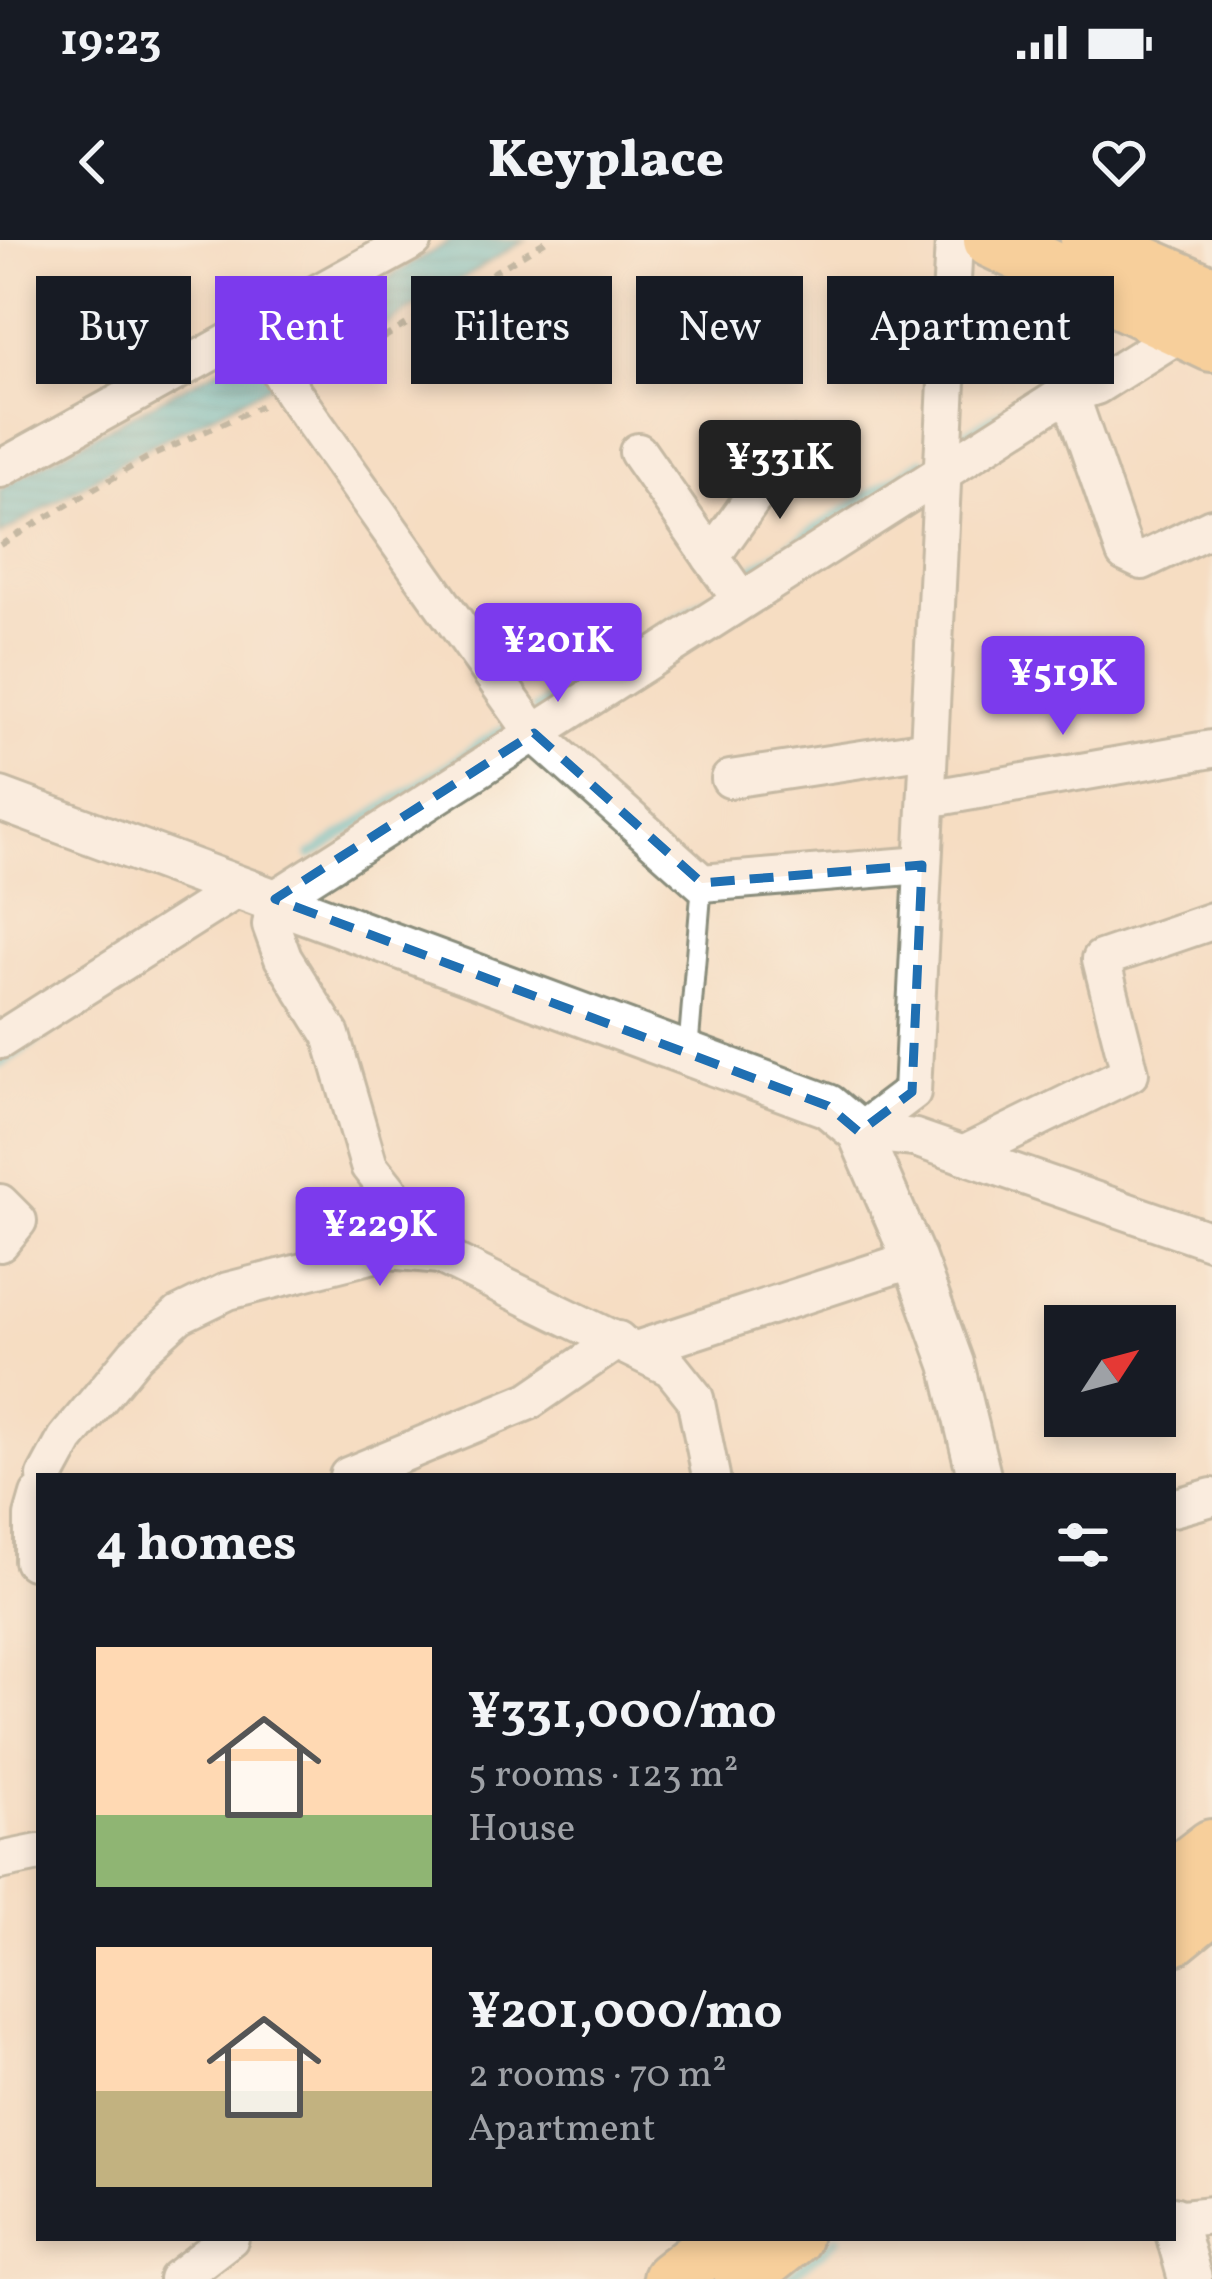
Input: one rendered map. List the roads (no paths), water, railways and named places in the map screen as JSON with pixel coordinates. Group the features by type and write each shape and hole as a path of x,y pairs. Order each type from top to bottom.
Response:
{"main road":[{"path":"991,240 1204,321"},
{"path":"1088,240 1204,321"},
{"path":"1176,1875 1212,1847"},
{"path":"1176,1936 1212,1906"},
{"path":"670,2279 718,2241"},
{"path":"742,2279 790,2241"}],"street":[{"path":"356,276 414,240"},
{"path":"859,1132 912,1092 954,240"},
{"path":"0,1040 533,733 942,471 1204,321"},
{"path":"0,469 215,359"},
{"path":"286,384 533,733 702,883 922,865"},
{"path":"1070,394 1125,553 1142,561 1212,527"},
{"path":"711,557 790,446"},
{"path":"638,452 741,600"},
{"path":"927,799 1212,748"},
{"path":"730,779 928,749"},
{"path":"0,800 828,1106 859,1132 914,1259 952,1364 978,1473"},
{"path":"257,893 283,958 331,1035 369,1166 440,1255"},
{"path":"963,1155 1130,1072 1101,959 1212,920"},
{"path":"859,1132 915,1138 1212,1241"},
{"path":"0,1203 18,1221 0,1243"},
{"path":"48,1473 66,1439 108,1388 179,1315 228,1292 322,1263 390,1250 440,1255 671,1368 695,1398 710,1473"},
{"path":"355,1473 529,1401 627,1345 914,1259"},
{"path":"1176,1507 1212,1497"},
{"path":"24,1564 36,1506"},
{"path":"0,1861 36,1854"},
{"path":"1176,2219 1212,2215"},
{"path":"1176,2230 1190,2279"},
{"path":"177,2279 226,2241"}],"lane":[{"path":"688,1054 702,883"}],"water":[{"path":"452,240 525,240 466,276 411,276 411,310 387,324 387,277"},
{"path":"215,370 215,384 272,384 138,452 0,535 0,489"}],"waterway":[{"path":"965,434 1046,384"},
{"path":"742,576 922,461"},
{"path":"536,709 711,597"},
{"path":"311,855 509,725"},
{"path":"0,1064 107,993"},
{"path":"787,2279 834,2241"}]}
